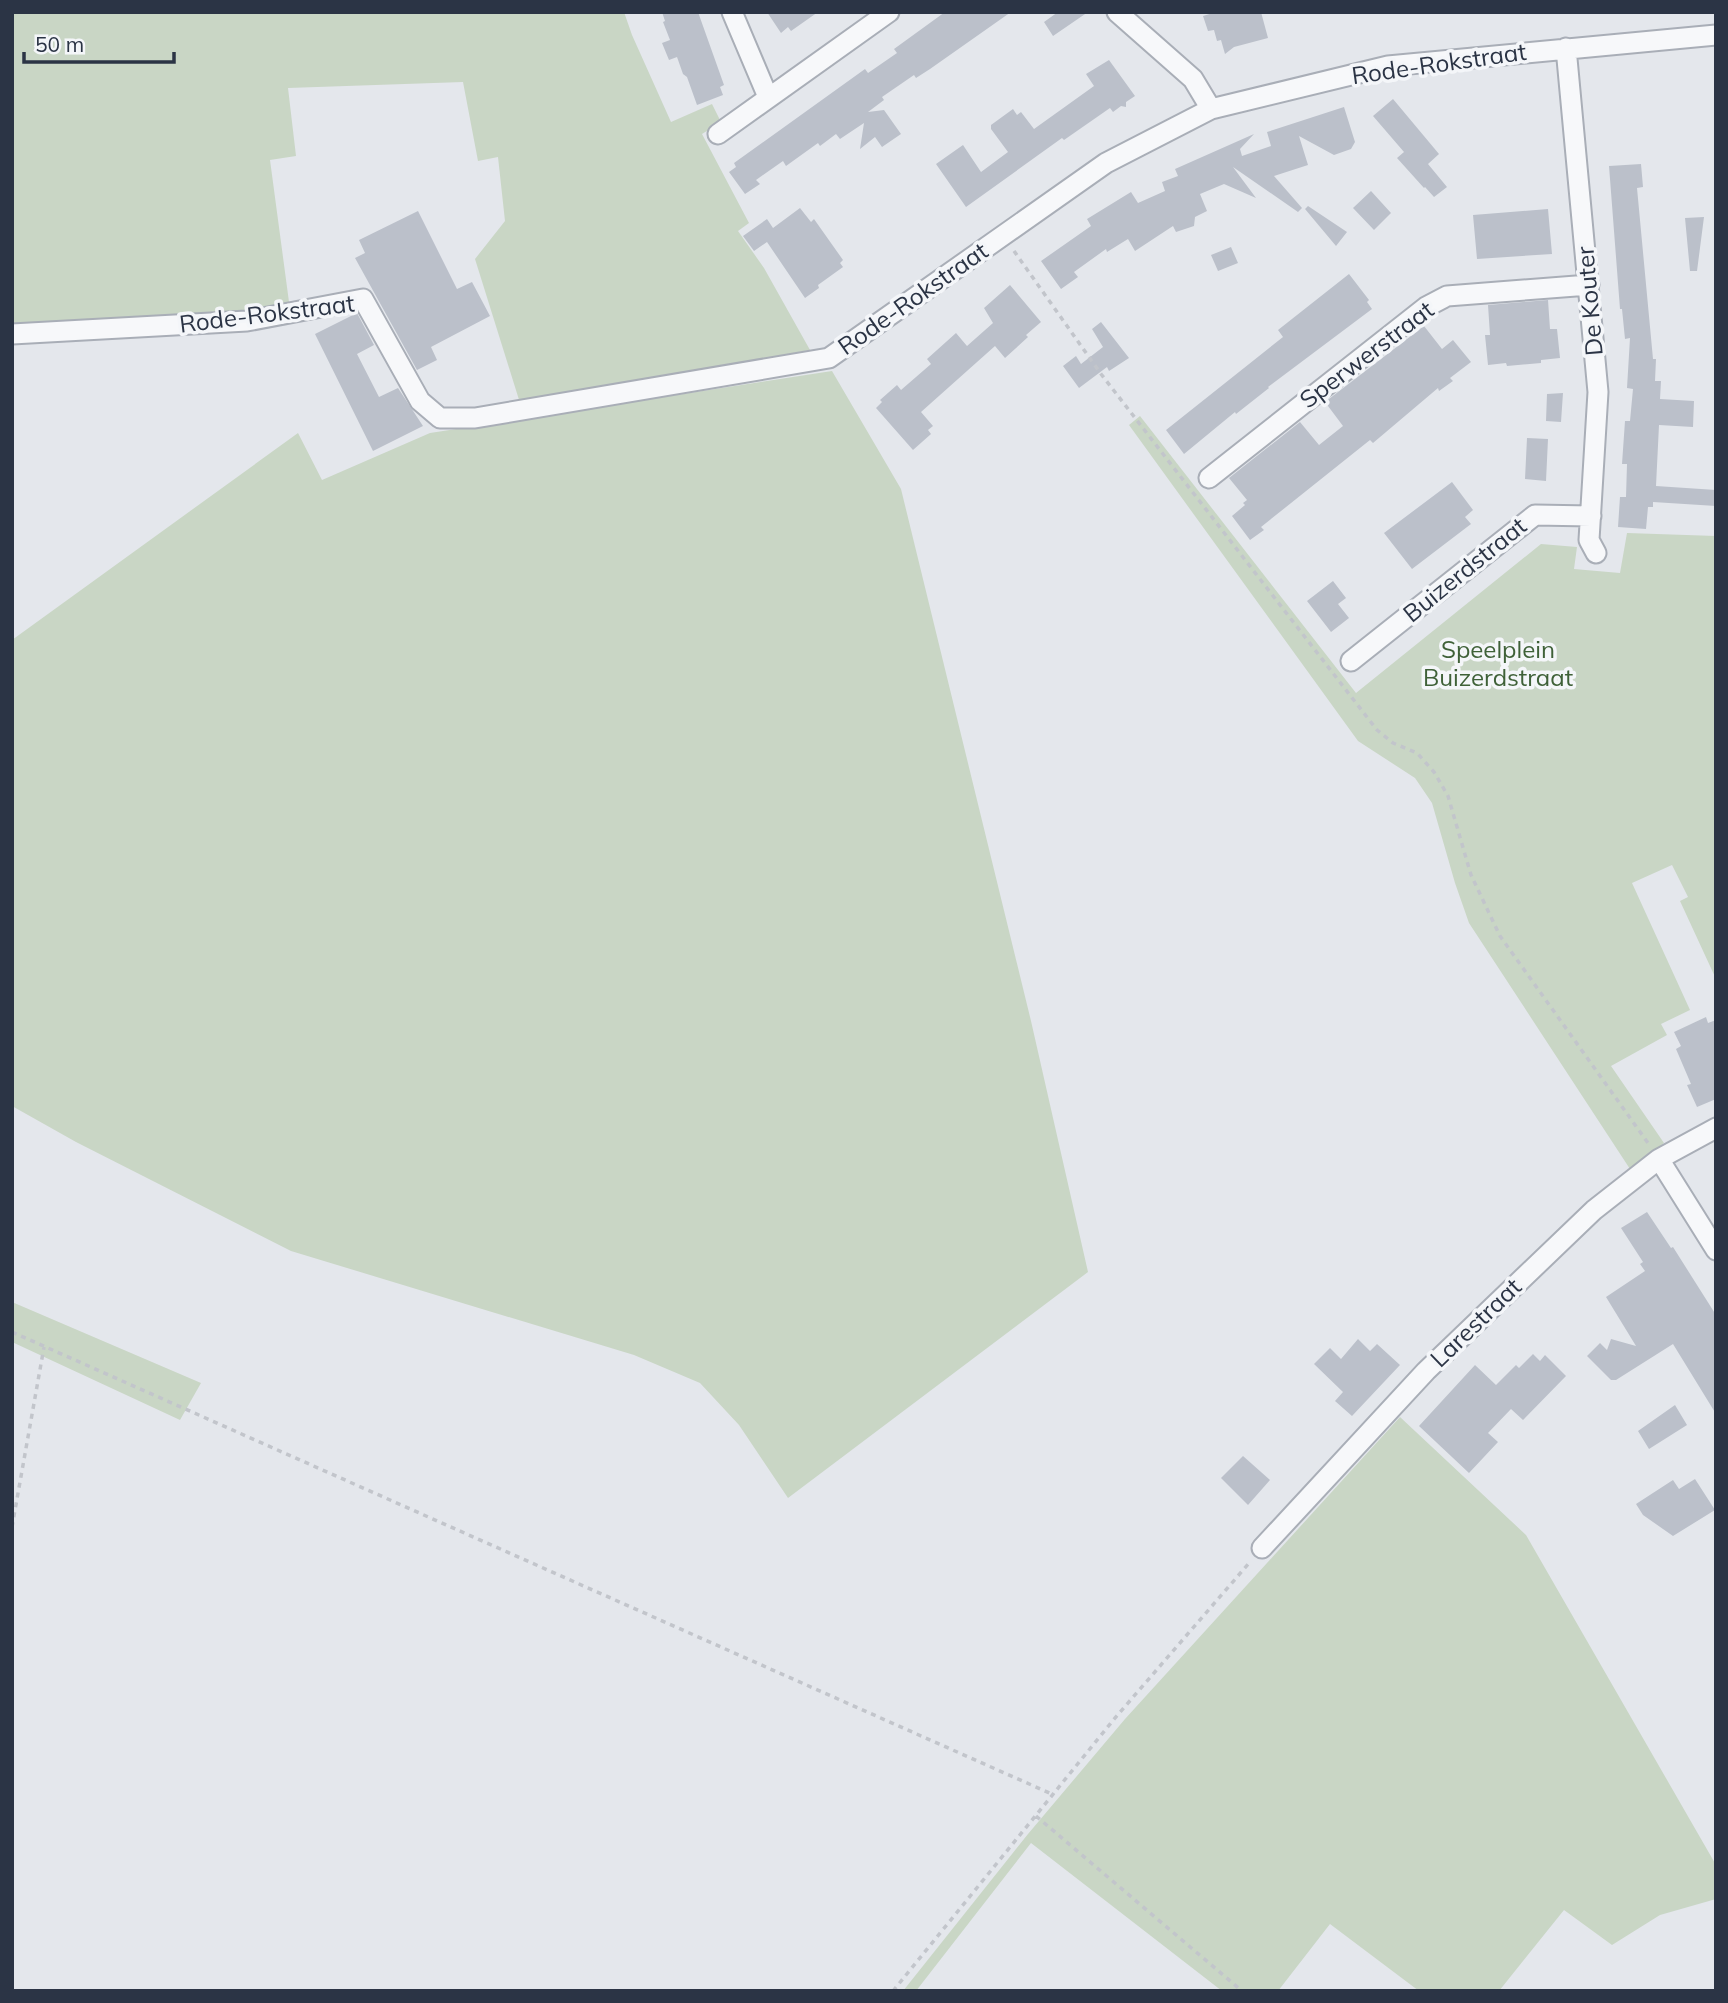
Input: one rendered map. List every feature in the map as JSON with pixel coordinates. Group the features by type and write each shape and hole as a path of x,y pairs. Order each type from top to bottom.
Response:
{"street":[{"path":"732,12 768,97"},
{"path":"718,134 889,12"},
{"path":"1117,12 1193,79 1211,109"},
{"name":"Rode-Rokstraat","path":"12,334 247,321 363,299 420,401 440,418 475,418 829,358 1105,163 1211,109 1388,66 1716,35"},
{"name":"De Kouter","path":"1566,48 1598,392 1589,540 1596,553"},
{"name":"Sperwerstraat","path":"1209,478 1426,307 1447,296 1589,285"},
{"name":"Buizerdstraat","path":"1351,661 1535,515 1591,516"},
{"name":"Larestraat","path":"1262,1548 1426,1371 1594,1210 1659,1159 1716,1128"},
{"path":"1659,1159 1716,1251"}],"path":[{"path":"1004,235 1101,374 1377,730 1394,743 1417,753 1434,772 1448,796 1471,875 1500,936 1659,1159"},
{"path":"12,1332 1054,1795"},
{"path":"12,1527 44,1346"},
{"path":"893,1991 1115,1718 1262,1548"},
{"path":"1036,1816 1242,1991"}],"green space":[{"path":"12,12 624,12 671,122 712,104 721,122 702,134 749,223 738,231 764,268 810,350 520,403 475,259 505,221 498,157 478,161 463,82 288,88 296,156 270,160 289,302 256,312 12,327"},
{"path":"832,371 901,489 1031,1021 1088,1272 788,1498 739,1425 700,1383 634,1355 291,1251 76,1142 12,1106 12,640 298,433 322,480 430,433"},
{"name":"Speelplein Buizerdstraat","path":"1140,416 1356,693 1541,544 1577,547 1574,569 1620,573 1627,533 1716,536 1716,979 1680,901 1688,897 1672,865 1632,883 1690,1010 1661,1024 1667,1035 1611,1066 1664,1143 1630,1169 1469,923 1432,803 1415,778 1358,741 1129,425"},
{"path":"12,1302 201,1383 180,1420 12,1342"},
{"path":"1400,1417 1526,1535 1716,1865 1716,1899 1660,1915 1612,1945 1564,1910 1499,1991 1419,1991 1330,1924 1278,1991 1222,1991 1031,1843 916,1991 903,1991 1028,1834 1125,1719"}],"building":[{"path":"662,12 698,12 724,85 720,87 723,95 697,105 677,57 669,60 662,43 670,40"},
{"path":"767,12 818,12 791,31 788,27 781,33"},
{"path":"945,12 1011,12 930,69 916,78 914,75 882,97 884,100 868,112 884,110 901,134 882,147 875,137 860,149 864,123 840,139 836,134 820,146 818,143 786,166 783,161 756,180 760,184 745,194 729,172 736,167 734,163 865,69 868,73 897,53 894,49"},
{"path":"1058,12 1088,12 1053,36 1044,22"},
{"path":"1216,12 1261,12 1268,38 1234,47 1225,54 1221,40 1217,41 1214,30 1208,31 1203,16"},
{"path":"1109,60 1135,96 1126,102 1126,107 1121,106 1113,112 1110,108 1064,140 1062,138 966,207 936,164 963,145 981,172 1008,152 991,129 991,125 1013,109 1017,115 1021,112 1034,129 1094,86 1086,74"},
{"path":"1393,99 1439,154 1428,164 1447,187 1434,197 1397,158 1404,152 1373,116"},
{"path":"1344,107 1355,142 1351,149 1334,155 1299,136 1308,165 1274,176 1302,208 1298,212 1233,167 1256,198 1224,184 1200,194 1207,211 1195,217 1194,226 1176,232 1173,226 1135,251 1128,239 1107,252 1106,249 1074,272 1078,277 1061,289 1041,261 1091,226 1087,219 1131,192 1138,203 1165,191 1162,182 1178,176 1175,169 1254,134 1240,149 1242,156 1271,146 1267,132"},
{"path":"1641,164 1643,187 1637,188 1653,359 1656,359 1655,381 1661,381 1660,399 1694,401 1693,427 1659,425 1656,486 1716,490 1716,506 1653,502 1653,507 1648,507 1646,529 1618,527 1620,497 1626,497 1627,464 1622,464 1625,421 1630,421 1633,389 1627,388 1630,338 1625,339 1620,309 1609,166"},
{"path":"1371,191 1391,213 1374,230 1353,208"},
{"path":"1308,206 1347,232 1336,246 1305,209"},
{"path":"800,208 811,222 814,219 843,260 840,263 843,267 805,298 767,242 754,251 743,236 767,219 773,228"},
{"path":"1548,209 1552,254 1477,259 1473,215"},
{"path":"418,211 457,289 472,282 490,316 431,347 437,360 417,370 355,258 365,253 359,240"},
{"path":"1704,217 1697,271 1690,271 1685,218"},
{"path":"1231,247 1238,263 1218,271 1211,255"},
{"path":"1349,274 1369,300 1367,302 1372,309 1236,414 1235,412 1184,454 1166,430 1283,337 1278,330"},
{"path":"1010,285 1041,322 1005,358 995,346 921,412 933,426 928,430 931,434 913,450 876,408 882,402 880,400 897,385 901,390 931,364 927,359 956,333 967,346 993,323 984,308"},
{"path":"1548,300 1550,329 1557,329 1560,358 1541,360 1541,363 1488,365 1485,335 1490,335 1488,305"},
{"path":"357,313 374,345 357,354 379,397 398,388 423,426 373,451 315,334"},
{"path":"1101,322 1129,358 1109,371 1107,367 1079,388 1063,366 1076,356 1081,364 1103,347 1092,329"},
{"path":"1424,326 1442,349 1453,340 1471,362 1450,378 1453,381 1439,391 1438,388 1373,443 1370,440 1261,527 1264,530 1250,540 1232,516 1247,500 1229,478 1300,422 1319,445 1343,426 1325,402"},
{"path":"1563,393 1561,422 1546,421 1547,394"},
{"path":"1527,438 1548,439 1546,481 1525,479"},
{"path":"1452,482 1473,510 1465,517 1471,524 1412,569 1384,533"},
{"path":"1333,581 1346,598 1338,604 1349,618 1331,632 1307,601"},
{"path":"1706,1017 1708,1023 1716,1020 1716,1099 1697,1107 1687,1085 1691,1084 1676,1049 1681,1046 1674,1032"},
{"path":"1647,1212 1671,1248 1673,1247 1716,1315 1716,1414 1673,1344 1616,1380 1611,1380 1587,1356 1600,1343 1607,1350 1611,1339 1636,1346 1606,1297 1645,1271 1640,1264 1643,1262 1621,1228"},
{"path":"1358,1339 1370,1351 1377,1344 1400,1365 1352,1416 1335,1401 1343,1392 1314,1364 1330,1348 1341,1359"},
{"path":"1533,1354 1540,1361 1545,1355 1566,1376 1523,1420 1511,1409 1488,1433 1498,1442 1469,1473 1419,1426 1475,1365 1496,1385 1516,1365 1519,1368"},
{"path":"1675,1405 1687,1425 1649,1449 1638,1431"},
{"path":"1243,1456 1270,1480 1248,1505 1221,1478"},
{"path":"1695,1479 1715,1510 1673,1536 1643,1515 1636,1504 1673,1480 1679,1489"}]}
